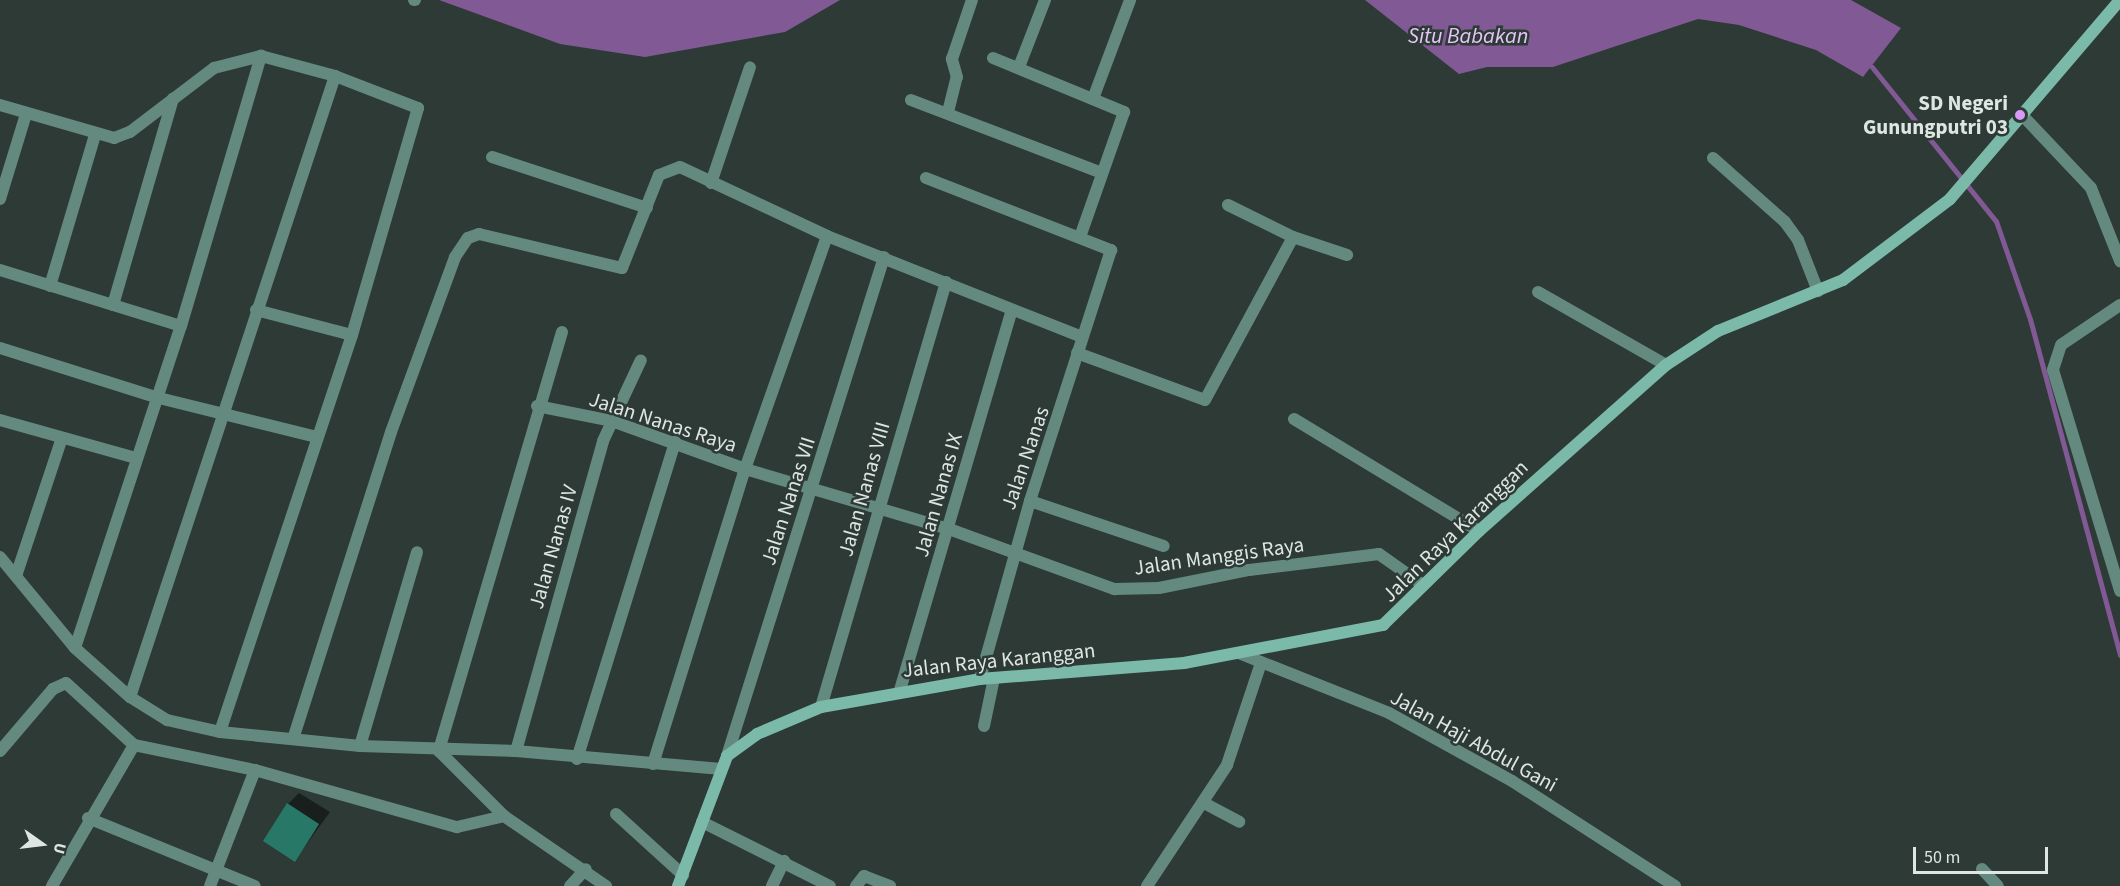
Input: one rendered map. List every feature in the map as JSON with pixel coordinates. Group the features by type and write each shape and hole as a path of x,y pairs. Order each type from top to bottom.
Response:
{"street":[{"path":"948,112 957,77 952,59 972,0"},
{"path":"1019,68 1045,0"},
{"path":"1094,96 1130,0"},
{"name":"Jalan Raya Karanggan","path":"680,880 727,756 757,734 821,707 900,690 980,679 1241,654 1372,630 1395,617 1423,585 1479,531 1666,365 1718,331 1818,291 1878,258 1950,199 1979,170 2120,0"},
{"path":"75,648 182,326 261,56"},
{"path":"0,105 95,135 114,138 130,132 214,68 261,56 335,76 418,108 352,335 220,732"},
{"path":"926,178 1080,237 1124,112 1094,96 993,58"},
{"path":"711,183 750,67"},
{"path":"130,698 222,410 335,76"},
{"path":"113,305 173,98"},
{"path":"911,100 948,112 1102,173"},
{"path":"0,199 26,114"},
{"path":"2023,116 2091,188 2120,261"},
{"path":"50,286 95,135"},
{"path":"492,157 647,208"},
{"path":"1713,158 1785,222 1798,240 1818,291"},
{"path":"294,736 391,432 455,257 468,238 479,234 622,268 659,175 668,168 680,167 827,236 884,256 1082,337"},
{"path":"1228,205 1293,237 1347,255"},
{"path":"653,764 745,469 827,236"},
{"name":"Jalan Nanas","path":"980,679 1030,501 1111,250 1080,237"},
{"path":"1077,352 1205,400 1293,237"},
{"name":"Jalan Nanas VII","path":"727,756 813,489 884,256"},
{"path":"0,270 182,326"},
{"name":"Jalan Nanas VIII","path":"821,707 946,282"},
{"path":"1538,292 1666,365"},
{"path":"2120,305 2061,345 2053,370 2120,591"},
{"path":"256,310 352,335"},
{"name":"Jalan Nanas IX","path":"900,690 1012,310"},
{"path":"439,751 537,406 562,332"},
{"path":"0,348 159,398 222,410 317,437"},
{"name":"Jalan Nanas IV","path":"516,751 612,421 641,360"},
{"name":"Jalan Nanas Raya","path":"537,406 612,421 745,469 878,507 1016,552"},
{"path":"1294,419 1479,531"},
{"path":"0,420 61,441 136,459"},
{"path":"17,573 61,441"},
{"path":"578,759 675,442"},
{"path":"1030,501 1164,546"},
{"path":"360,746 417,552"},
{"name":"Jalan Manggis Raya","path":"1016,552 1114,589 1159,588 1249,570 1379,554 1423,585"},
{"path":"0,557 17,573 75,648 130,698 167,720 220,732 294,736 360,746 439,751 516,751 578,759 721,769"},
{"name":"Jalan Haji Abdul Gani","path":"1241,654 1389,713 1512,781 1675,886"},
{"path":"1147,886 1227,765 1261,663"},
{"path":"984,726 994,678"},
{"path":"0,751 53,689 66,683 134,745 255,770 457,827 504,816"},
{"path":"52,886 88,818 134,745"},
{"path":"439,751 504,816 586,869 606,886"},
{"path":"210,886 255,770"},
{"path":"1204,803 1239,822"},
{"path":"616,814 680,880"},
{"path":"88,818 255,886"},
{"path":"702,822 830,886"},
{"path":"772,886 784,861"},
{"path":"570,886 586,869"},
{"path":"1982,869 1998,886"},
{"path":"856,886 864,876 890,886"}],"water":[{"path":"439,0 840,0 785,32 645,57 560,44"},
{"name":"Situ Babakan","path":"1365,0 1851,0 1901,28 1863,77 1816,50 1739,25 1698,19 1553,67 1487,67 1459,74"}],"building":[{"path":"287,803 319,824 295,862 263,841"}],"waterway":[{"path":"1872,67 1996,221 2030,319 2120,655"}],"place":[{"name":"SD Negeri Gunungputri 03","path":"2020,115"}]}
